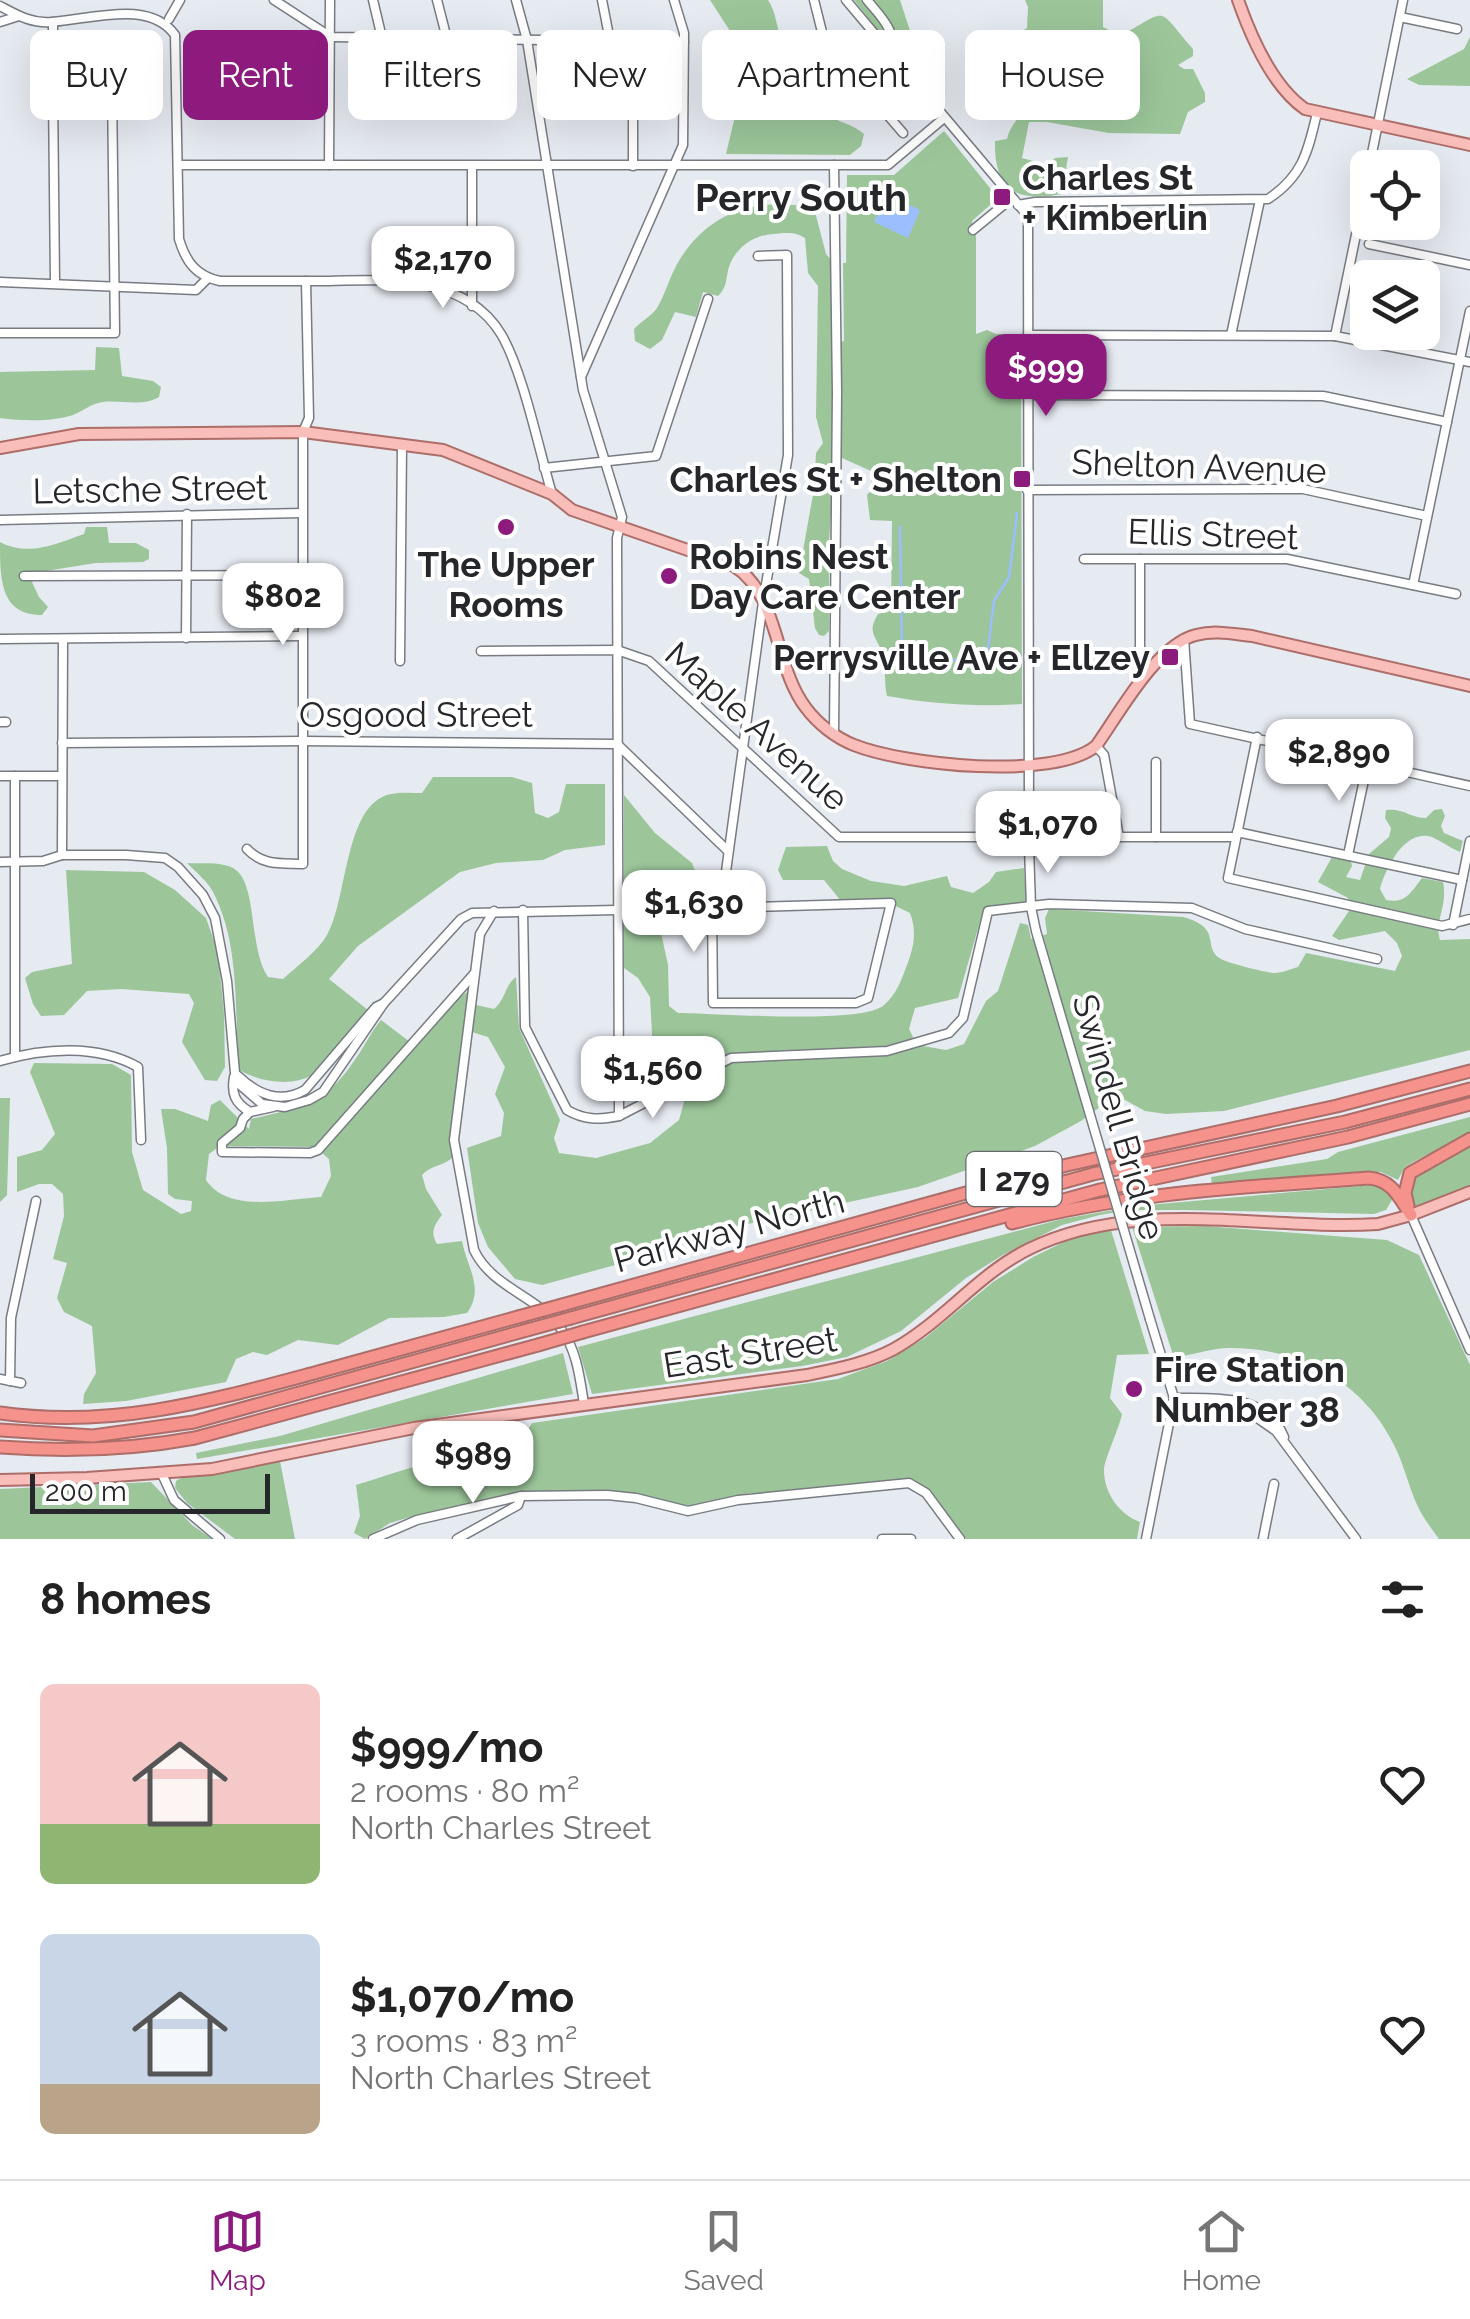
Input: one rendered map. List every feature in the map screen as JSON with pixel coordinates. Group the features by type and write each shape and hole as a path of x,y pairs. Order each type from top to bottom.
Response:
{"highway":[{"name":"Parkway North","path":"0,1413 52,1420 168,1410 1066,1164 1337,1106 1470,1071"},
{"path":"0,1430 92,1436 194,1422 1093,1174 1345,1122 1470,1089"},
{"name":"Parkway North","path":"0,1448 143,1448 195,1438 1100,1190 1348,1136 1470,1104"},
{"path":"1411,1215 1405,1193 1410,1173 1470,1139"},
{"path":"960,1230 977,1232 1050,1213 1138,1198 1369,1178 1382,1179 1390,1185 1411,1215"}],"main road":[{"path":"1238,0 1254,40 1299,105 1317,113 1470,145"},
{"path":"0,448 78,434 303,432 443,450 552,494 572,510 734,566 747,574 763,602 795,689 814,718 834,735 875,752 949,764 968,767 1070,759 1096,746 1163,654 1184,639 1216,632 1252,636 1470,686"},
{"name":"East Street","path":"0,1480 162,1474 268,1459 414,1428 807,1375 849,1366 892,1350 921,1331 986,1275 1029,1249 1103,1225 1148,1220 1378,1224 1470,1192"}],"street":[{"path":"169,19 180,0"},
{"path":"274,0 331,37 348,37"},
{"path":"329,166 330,0"},
{"path":"373,0 380,30"},
{"path":"437,0 445,30"},
{"path":"516,0 528,40 581,377 620,512 619,1116"},
{"path":"602,0 608,30"},
{"path":"581,377 683,145 684,42 674,0"},
{"path":"814,0 820,30"},
{"path":"846,0 871,30"},
{"path":"867,0 890,30"},
{"path":"1373,150 1403,0"},
{"path":"0,6 18,16 53,22 115,2"},
{"path":"158,10 169,19 175,35 179,239 192,268 208,278 400,280 448,292 472,306 501,335 552,494"},
{"path":"0,22 18,16"},
{"path":"1400,17 1457,29"},
{"path":"53,22 53,30"},
{"path":"517,40 537,40"},
{"path":"973,230 1015,202 1268,199 1305,162 1317,113"},
{"path":"945,119 1028,216 1029,829"},
{"path":"53,120 55,283"},
{"path":"0,333 115,333 112,120"},
{"path":"633,120 633,166"},
{"path":"891,120 902,133"},
{"path":"178,166 888,165 942,120"},
{"path":"834,165 834,735"},
{"path":"472,166 472,306"},
{"path":"1230,335 1260,200"},
{"path":"1336,336 1355,240"},
{"path":"1370,244 1470,265"},
{"path":"656,905 717,908 892,903 868,998 856,1004 714,1003 717,908 788,454 787,255 758,256"},
{"path":"0,282 196,290 208,278"},
{"path":"247,849 256,859 266,862 303,864 301,575 303,432 309,418 306,281"},
{"path":"544,468 656,456 708,298"},
{"path":"1412,584 1447,422 1465,361 1470,312"},
{"path":"1028,336 1336,336 1465,361"},
{"path":"1027,395 1323,396 1447,422"},
{"path":"400,661 402,444"},
{"name":"Shelton Avenue","path":"1027,490 1303,489 1427,516"},
{"name":"Letsche Street","path":"0,520 302,512"},
{"path":"186,638 187,514"},
{"name":"Ellis Street","path":"1084,559 1287,559 1456,594"},
{"path":"1140,559 1140,685"},
{"path":"24,576 301,575"},
{"path":"0,639 302,636"},
{"path":"62,855 63,639"},
{"path":"1184,639 1190,724 1470,786"},
{"name":"Maple Avenue","path":"482,651 617,650 649,661 839,837 1237,835 1462,880"},
{"path":"1257,737 1228,878 1442,926 1470,919"},
{"name":"Osgood Street","path":"62,744 617,744"},
{"path":"617,744 727,850"},
{"path":"1096,746 1104,755 1119,837"},
{"path":"1156,762 1156,837"},
{"path":"1348,855 1368,762"},
{"path":"0,776 62,776"},
{"path":"15,1056 16,776"},
{"path":"1452,925 1470,841"},
{"name":"Swindell Bridge","path":"1029,846 1036,932 1174,1398"},
{"path":"0,862 43,861 62,855 165,858 178,867 215,918 227,981 234,1096 250,1112"},
{"path":"523,910 525,1028 566,1110 588,1119 619,1116 740,1056 904,1048 940,1038 963,1018 988,912 1050,904 1192,908 1245,928 1377,959"},
{"path":"474,974 318,1150 310,1154 222,1152 222,1144 240,1128 250,1112 296,1104 323,1092 384,1003 461,918 478,911 617,910"},
{"path":"494,911 480,934 454,1140 474,1250 493,1277 560,1326 572,1348 584,1404"},
{"path":"235,1073 253,1090 276,1098 295,1096 313,1083 376,1007 384,1003"},
{"path":"0,1061 77,1050 138,1067 142,1140"},
{"path":"235,1073 252,1098 274,1107"},
{"path":"21,1383 5,1380 10,1318 36,1200"},
{"path":"1411,1215 1470,1350"},
{"path":"1146,1539 1174,1398 1253,1415 1286,1443 1356,1539"},
{"path":"162,1474 174,1500 220,1539"},
{"path":"373,1539 417,1520 520,1496 606,1495 688,1511 738,1500 909,1483 926,1494 960,1539"},
{"path":"1263,1539 1274,1484"},
{"path":"457,1539 518,1505 520,1496"},
{"path":"882,1539 911,1539"}],"green space":[{"path":"710,0 768,0 778,30 729,30"},
{"path":"854,0 900,0 910,30 878,30"},
{"path":"1025,0 1103,0 1103,27 1109,30 1024,30 1028,7"},
{"path":"1155,16 1167,19 1193,49 1193,56 1178,65 1193,69 1205,93 1205,102 1188,112 1180,134 1109,133 1029,122 1022,158 1048,165 1055,158 1068,157 1062,194 1020,194 1003,181 995,141 1007,139 1017,120 1140,120 1140,30 1130,30"},
{"path":"1470,37 1470,86 1419,85 1407,79 1464,49"},
{"path":"734,120 838,120 864,134 861,146 850,155 726,154"},
{"path":"944,131 998,198 972,221 976,236 976,334 987,330 1021,334 1022,704 954,704 887,696 883,658 873,631 878,614 891,610 892,521 870,520 867,495 872,489 871,471 842,458 835,462 829,541 829,631 819,635 815,628 809,579 799,573 814,489 816,453 823,443 816,417 818,286 808,273 805,238 786,233 752,240 732,260 718,296 703,292 696,317 675,312 662,340 650,349 635,341 634,329 657,308 677,265 707,228 739,211 775,204 814,208 826,254 832,261 832,343 844,341 847,175 894,175"},
{"path":"96,347 119,348 122,376 153,381 161,387 159,397 99,403 56,419 0,418 0,372 95,370"},
{"path":"86,527 107,527 109,543 136,543 149,550 149,559 39,572 32,582 48,607 42,615 18,609 10,602 2,581 0,542 32,549 84,534"},
{"path":"433,777 512,777 532,783 535,813 548,818 559,812 566,784 605,784 605,845 565,850 543,860 496,863 460,872 358,946 329,979 368,1010 322,1069 307,1078 287,1082 257,1078 239,1070 235,980 228,934 213,892 187,863 231,867 243,878 262,965 268,977 283,979 327,935 364,815 376,801 391,794 422,793"},
{"path":"624,795 655,833 692,863 699,881 692,900 654,900 668,965 669,1006 678,1013 848,1015 884,1005 895,992 913,945 910,913 883,900 841,901 824,880 783,880 778,870 786,847 827,846 833,861 842,869 871,881 904,886 947,876 951,887 973,893 996,872 1024,868 1026,902 984,908 958,998 915,1008 909,1029 917,1045 946,1050 964,1044 986,1001 998,991 1020,923 1028,925 1031,939 1047,934 1045,918 1049,909 1183,917 1196,921 1208,932 1212,949 1221,959 1271,973 1298,967 1306,953 1395,971 1402,956 1397,943 1385,931 1339,940 1332,936 1351,908 1348,898 1318,882 1332,857 1351,861 1346,877 1360,880 1369,854 1389,837 1386,810 1426,818 1434,810 1442,809 1445,816 1441,826 1444,833 1463,841 1460,852 1432,837 1413,839 1397,852 1380,889 1386,900 1399,900 1422,878 1443,882 1440,940 1470,939 1470,1050 1224,1111 1145,1111 1116,1095 1081,1121 1035,1146 918,1187 654,1241 619,1264 542,1285 515,1279 488,1247 478,1223 467,1148 501,1136 504,1113 495,1094 505,1067 488,1037 472,1032 476,1005 494,1009 516,977 519,1028 560,1120 554,1138 559,1153 596,1158 650,1143 679,1120 684,1102 673,1078 653,1052 650,997 638,978 624,968"},
{"path":"66,870 144,872 175,890 206,918 218,952 224,1013 225,1067 217,1081 205,1080 182,1042 194,1003 189,994 87,991 64,1015 41,1016 25,978 32,972 72,964"},
{"path":"470,991 454,1156 422,1175 442,1215 434,1229 437,1244 462,1241 475,1286 467,1313 389,1318 338,1345 298,1340 267,1355 253,1352 236,1359 226,1382 126,1401 83,1404 96,1373 92,1326 64,1312 57,1298 67,1263 53,1259 64,1216 63,1194 52,1184 17,1192 17,1157 42,1150 55,1134 30,1072 34,1063 112,1064 131,1075 132,1152 143,1190 181,1214 191,1211 192,1201 168,1194 161,1109 175,1109 208,1121 211,1105 220,1100 249,1129 251,1119 310,1102 333,1087 381,1020 414,1045","holes":["220,1146 315,1147 329,1159 331,1176 321,1197 243,1201 216,1191 206,1180 209,1154"]},
{"path":"0,1098 10,1098 7,1195 0,1202"},
{"path":"1470,1117 1470,1133 1405,1167 1398,1180 1381,1172 1212,1185 1211,1177 1327,1159 1338,1152"},
{"path":"1470,1139 1470,1192 1411,1215 1406,1179"},
{"path":"1372,1185 1389,1190 1392,1200 1386,1210 1374,1214 1129,1210 1062,1225 966,1278 901,1331 847,1357 592,1394 578,1347 1062,1219 1137,1206"},
{"path":"1205,1226 1387,1240 1419,1255 1470,1365 1470,1539 1439,1539 1418,1507 1383,1425 1348,1387 1327,1373 1280,1354 1254,1349 1221,1349 1174,1358 1132,1227"},
{"path":"1111,1230 1149,1354 1117,1355 1110,1398 1122,1414 1104,1470 1114,1502 1140,1522 1137,1539 966,1539 927,1488 913,1479 775,1494 750,1493 696,1508 607,1491 513,1493 390,1523 365,1539 354,1533 360,1516 356,1485 433,1462 502,1449 514,1444 532,1423 838,1379 887,1361 925,1338 993,1282 1033,1257 1072,1238"},
{"path":"563,1353 573,1394 197,1459 196,1453 280,1436"},
{"path":"280,1461 295,1539 235,1539 187,1503 175,1488 181,1478"},
{"path":"151,1482 192,1525 212,1539 0,1539 0,1489"}],"water":[{"path":"910,205 920,210 908,238 874,222 882,206 905,216"}],"waterway":[{"path":"900,527 902,654 986,664 994,601 1009,577 1017,513"}],"place":[{"name":"Charles St + Kimberlin","path":"1002,197"},
{"name":"Charles St + Shelton","path":"1022,479"},
{"name":"The Upper Rooms","path":"506,527"},
{"name":"Robins Nest Day Care Center","path":"669,576"},
{"name":"Perrysville Ave + Ellzey","path":"1170,657"},
{"name":"Fire Station Number 38","path":"1134,1389"}],"district":[{"name":"Perry South","path":"801,197"}]}
